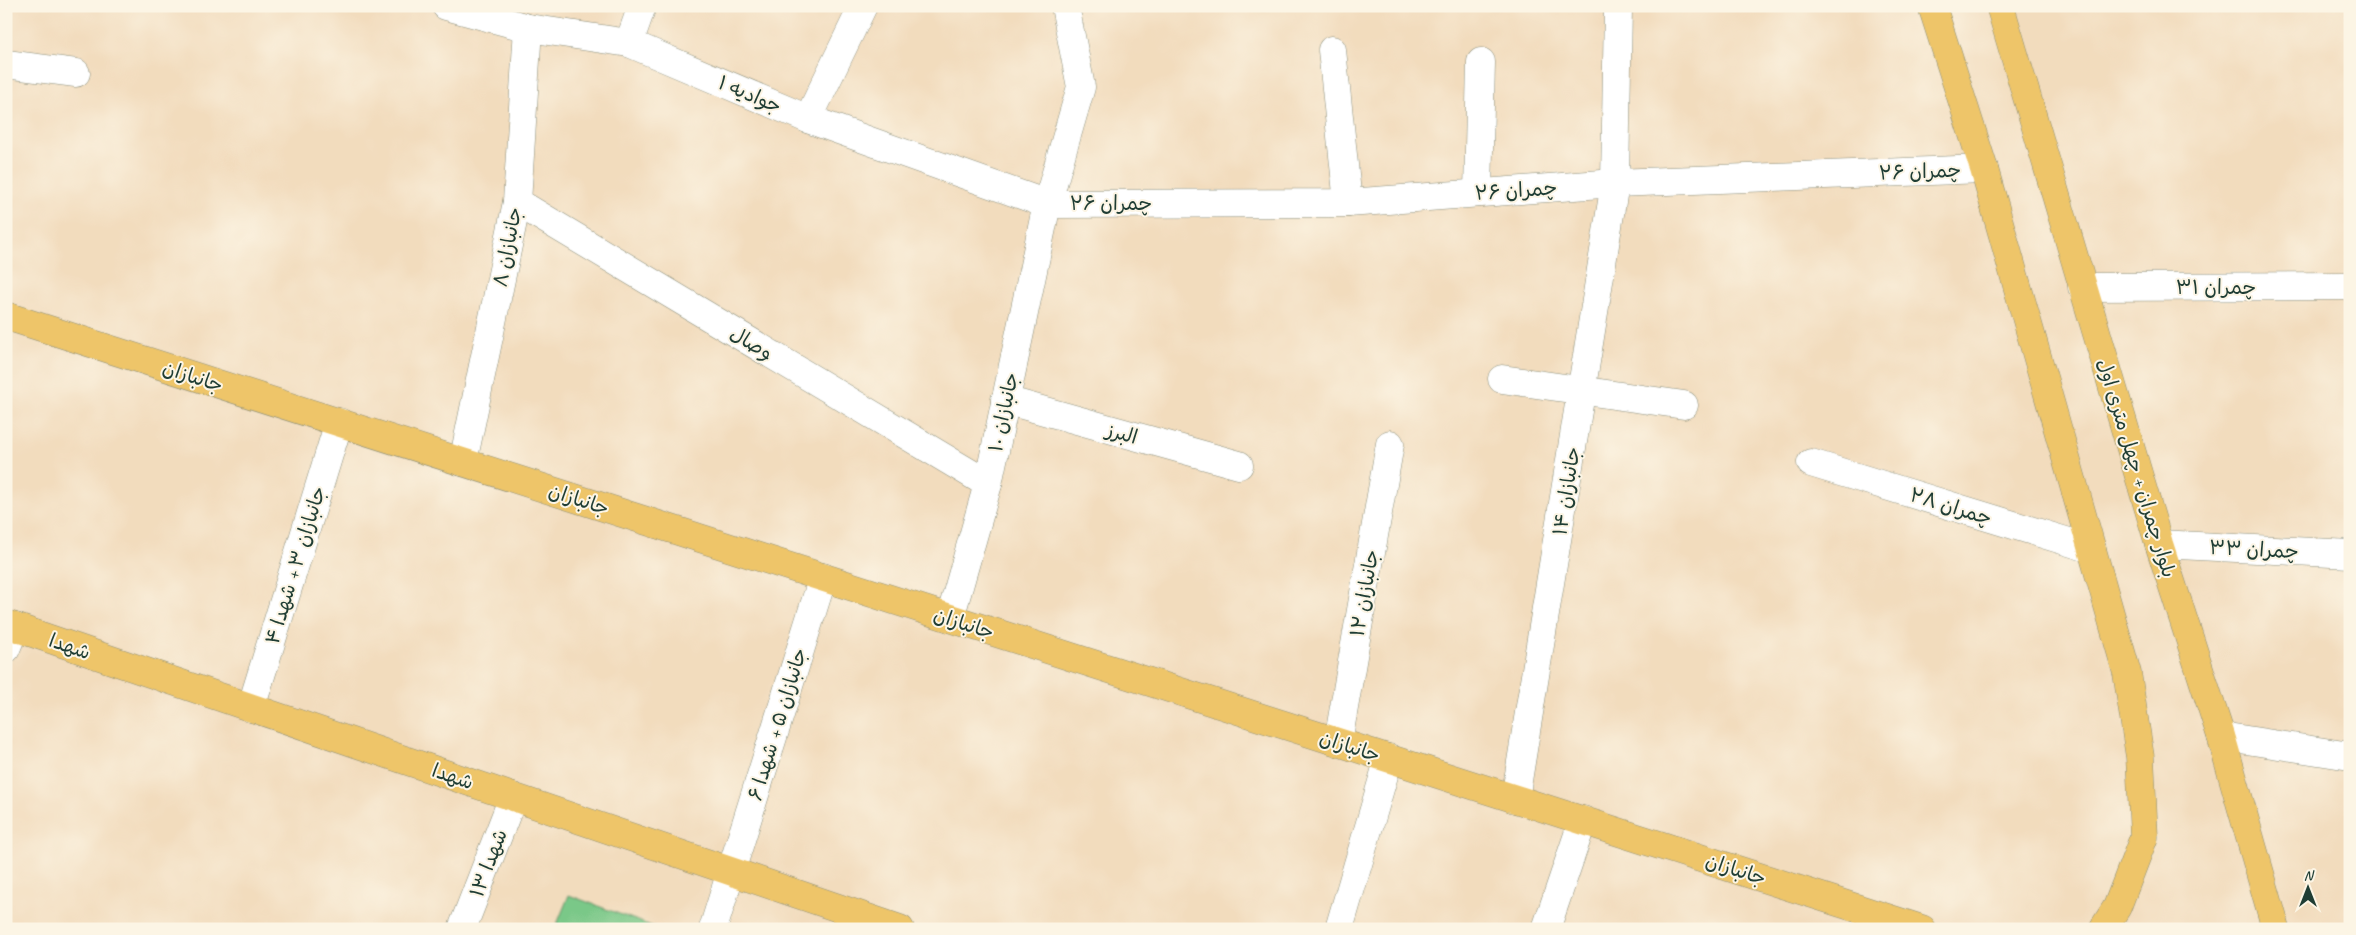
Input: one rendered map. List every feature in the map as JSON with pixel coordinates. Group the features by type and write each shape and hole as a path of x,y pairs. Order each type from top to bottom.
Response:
{"main road":[{"path":"1932,6 1984,168 2127,673 2140,757 2144,837 2117,907 2103,929"},
{"name":"بلوار چمران + چهل متری اول","path":"2000,6 2159,544 2221,736 2276,929"},
{"name":"جانبازان","path":"6,316 1922,929"},
{"name":"شهدا","path":"9,634 251,708 900,929"}],"street":[{"name":"جوادیه ۱","path":"446,6 528,28 629,43 808,118 1048,204"},
{"path":"629,43 642,6"},
{"path":"808,118 863,6"},
{"name":"جانبازان ۱۰","path":"950,618 988,484 1048,204 1081,87 1065,6"},
{"name":"جانبازان ۱۴","path":"1516,798 1615,183 1618,6"},
{"name":"جانبازان ۸","path":"463,462 517,202 528,28"},
{"path":"1332,50 1348,203"},
{"path":"1478,193 1481,62"},
{"path":"6,64 76,73"},
{"name":"چمران ۲۶","path":"1048,204 1348,203 1615,183 1984,168"},
{"name":"وصال","path":"517,202 988,484"},
{"name":"چمران ۳۱","path":"2082,287 2350,286"},
{"path":"1502,379 1684,405"},
{"name":"البرز","path":"1005,400 1239,465"},
{"name":"جانبازان ۳ + شهدا ۴","path":"251,708 339,422"},
{"name":"جانبازان ۱۲","path":"1338,742 1390,444"},
{"name":"چمران ۲۸","path":"1810,463 2092,549"},
{"name":"چمران ۳۳","path":"2159,544 2350,554"},
{"name":"جانبازان ۵ + شهدا ۶","path":"713,929 823,577"},
{"path":"2221,736 2350,756"},
{"path":"1339,929 1389,758"},
{"name":"شهدا ۱۳","path":"462,929 513,797"},
{"path":"1546,929 1583,820"}],"green space":[{"path":"569,895 659,929 555,929"}]}
